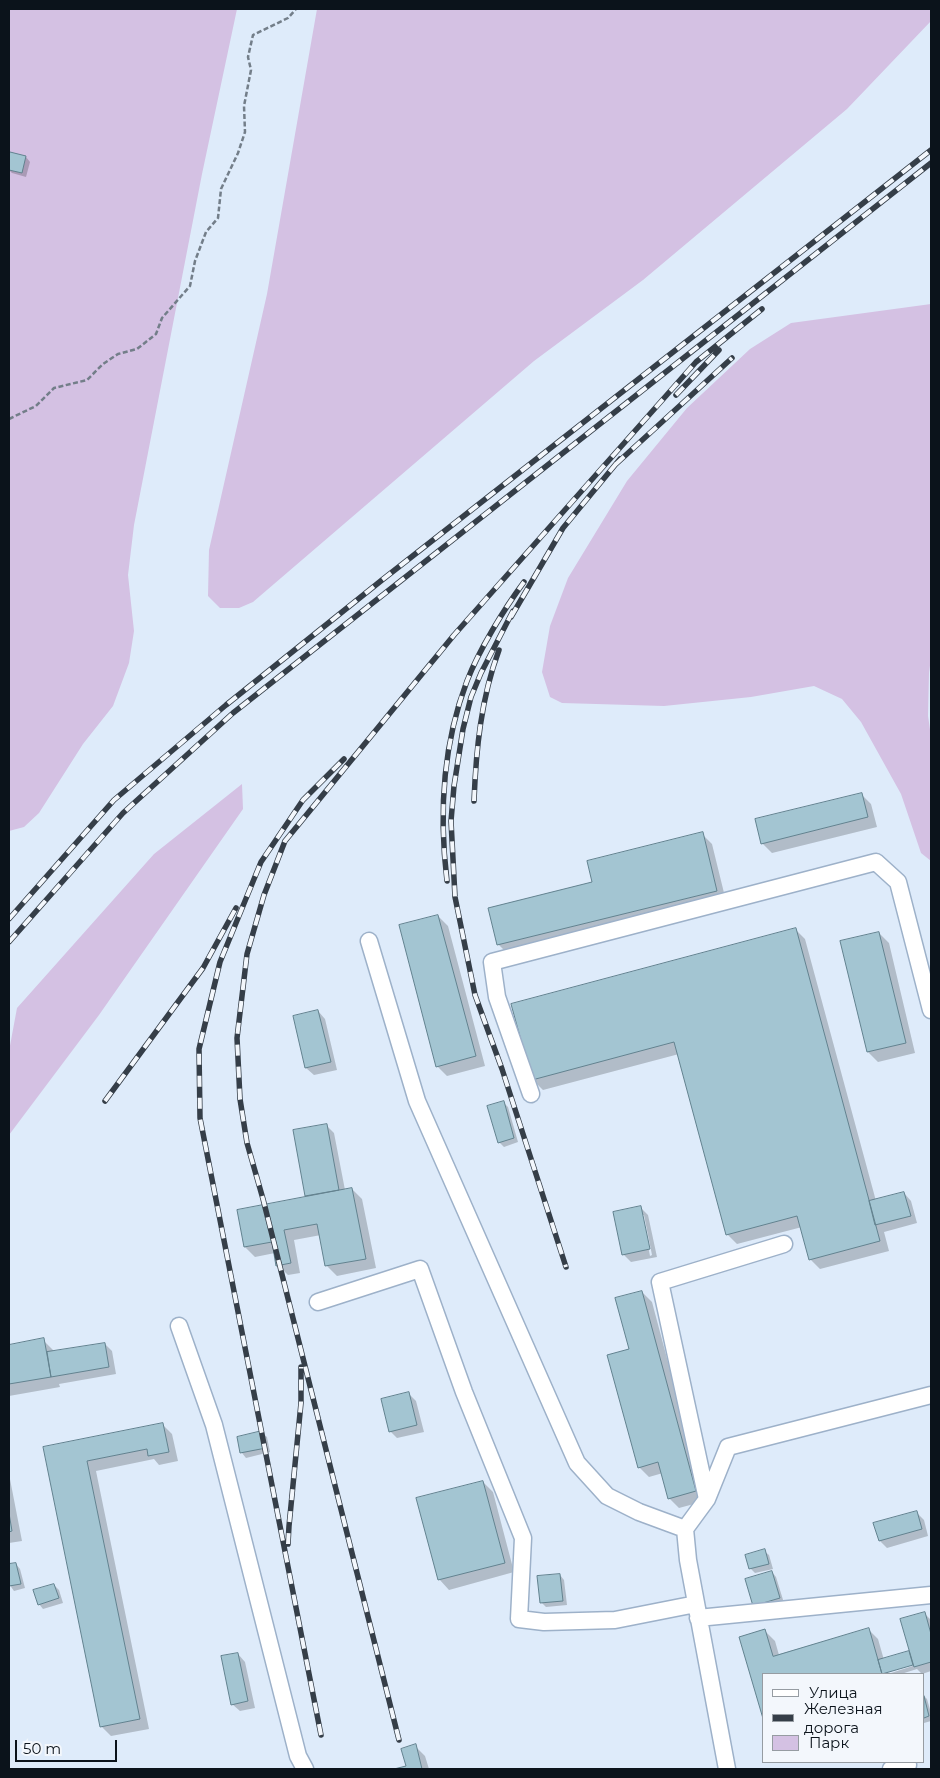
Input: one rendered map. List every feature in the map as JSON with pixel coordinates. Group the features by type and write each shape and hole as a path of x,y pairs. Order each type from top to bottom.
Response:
{"lane":[{"path":"531,1094 497,997 492,962 876,862 898,882 931,1010"},
{"path":"369,941 417,1101 577,1463 607,1496 639,1512 685,1529"},
{"path":"707,1499 660,1282 784,1244"},
{"path":"318,1302 420,1268 464,1392 523,1538 519,1619 544,1622 615,1620 697,1611 931,1595"},
{"path":"179,1326 214,1425 298,1756 305,1769"},
{"path":"727,1769 688,1560 685,1529 707,1499 728,1448 931,1394"},
{"path":"891,1769 908,1765"}],"path":[{"path":"9,419 36,406 54,388 87,380 103,364 118,354 137,349 156,334 162,318 190,286 195,262 206,232 218,218 221,190 238,153 245,132 244,106 251,70 248,57 253,35 288,18 296,9"}],"green space":[{"path":"9,9 237,9 202,174 134,525 128,575 134,631 129,663 113,706 83,744 39,813 24,827 9,831"},
{"path":"317,9 931,9 931,21 847,109 643,280 534,361 253,602 239,608 220,608 208,596 209,550 267,294"},
{"path":"931,304 931,658 928,716 931,736 931,861 921,853 901,794 861,722 842,699 814,686 751,697 664,706 562,703 550,697 542,672 550,626 568,578 627,481 687,408 750,349 791,323"},
{"path":"242,784 243,809 99,1015 9,1135 9,1051 17,1008 154,854"}],"building":[{"path":"10,152 26,156 22,173 9,170"},
{"path":"862,793 868,817 761,844 755,819"},
{"path":"703,832 717,891 497,945 488,908 592,882 587,861"},
{"path":"438,915 476,1056 436,1067 399,925"},
{"path":"796,928 880,1241 809,1260 797,1216 726,1235 674,1042 532,1080 511,1004"},
{"path":"879,932 906,1043 867,1052 840,941"},
{"path":"318,1010 331,1062 305,1068 293,1016"},
{"path":"504,1101 514,1138 498,1143 487,1106"},
{"path":"327,1124 339,1190 305,1196 293,1130"},
{"path":"352,1188 366,1259 325,1266 317,1224 284,1230 291,1263 276,1266 272,1242 244,1247 237,1210"},
{"path":"904,1192 911,1216 875,1225 869,1201"},
{"path":"641,1206 650,1249 622,1255 613,1212"},
{"path":"642,1291 696,1491 668,1499 658,1462 638,1468 607,1355 629,1349 615,1298"},
{"path":"44,1338 51,1377 9,1384 9,1345"},
{"path":"105,1343 109,1367 51,1377 47,1352"},
{"path":"409,1392 417,1425 389,1432 381,1399"},
{"path":"163,1423 169,1452 148,1456 147,1449 87,1461 140,1719 100,1727 43,1447"},
{"path":"262,1431 266,1448 240,1453 237,1437"},
{"path":"483,1481 505,1563 438,1580 416,1498"},
{"path":"917,1511 922,1529 879,1541 873,1523"},
{"path":"9,1513 12,1531 9,1532"},
{"path":"765,1549 769,1564 749,1569 745,1555"},
{"path":"16,1563 21,1584 9,1586 9,1564"},
{"path":"772,1571 780,1598 753,1606 745,1579"},
{"path":"560,1574 563,1601 540,1603 537,1576"},
{"path":"54,1584 59,1598 38,1605 33,1590"},
{"path":"925,1612 931,1634 931,1662 914,1667 900,1619"},
{"path":"869,1628 882,1673 762,1673 762,1715 739,1637 765,1629 773,1656"},
{"path":"909,1651 913,1665 882,1673 878,1660"},
{"path":"238,1653 248,1701 231,1705 221,1656"},
{"path":"925,1700 929,1716 925,1718"},
{"path":"416,1744 422,1769 394,1769 406,1766 401,1749"}],"railway":[{"path":"9,919 114,800 226,705 382,580 931,150"},
{"path":"9,942 123,813 233,713 931,163"},
{"path":"399,1740 263,1199 247,1143 240,1099 237,1038 247,954 264,895 285,841 454,635 696,362 762,309"},
{"path":"676,395 719,350"},
{"path":"616,464 732,358"},
{"path":"511,617 563,528 620,459"},
{"path":"447,881 443,805 448,755 459,705 472,669 485,643 508,604 524,582"},
{"path":"513,611 481,673 471,697 463,729 454,786 451,821 455,897 475,995 502,1069 566,1267"},
{"path":"474,801 480,724 499,650"},
{"path":"321,1735 200,1118 199,1049 220,962 261,862 303,800 344,759"},
{"path":"105,1101 203,968 236,908"},
{"path":"288,1544 301,1403 301,1367"}]}
